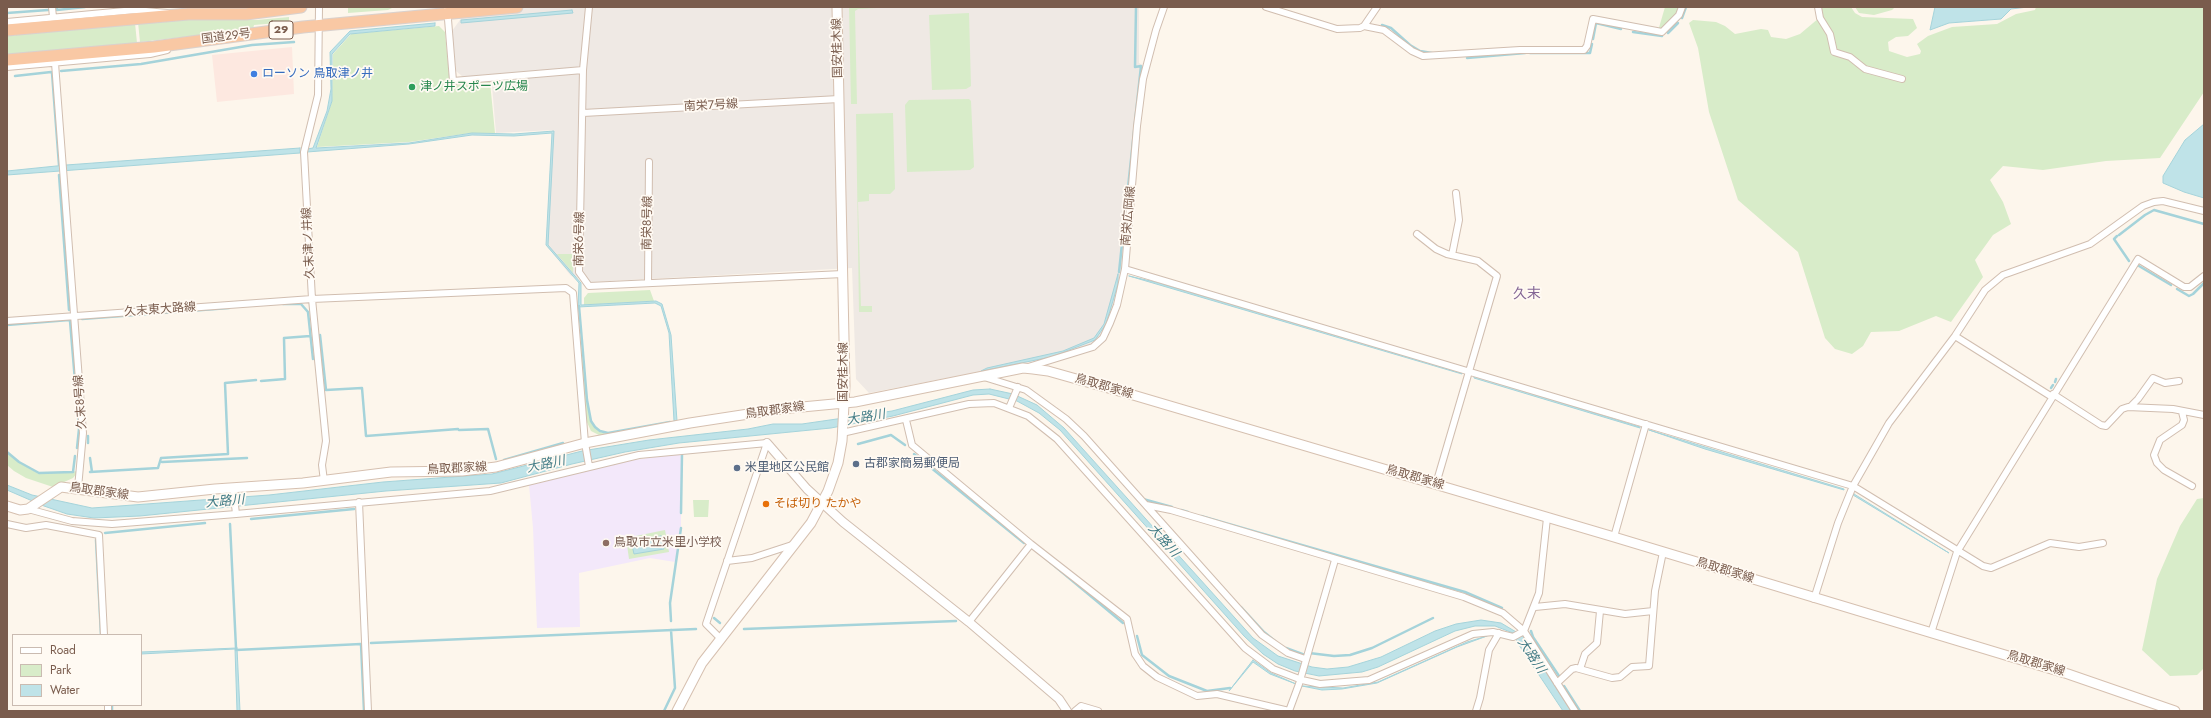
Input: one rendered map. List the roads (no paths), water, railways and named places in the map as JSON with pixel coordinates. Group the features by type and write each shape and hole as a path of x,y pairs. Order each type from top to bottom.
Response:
{"highway":[{"name":"国道29号","path":"7,30 175,15 246,14 301,7"},
{"name":"国道29号","path":"7,60 51,59 154,47 233,35 447,10 517,7"}],"main road":[{"name":"国安桂木線","path":"677,711 702,663 811,523 822,503 838,463 844,403 843,274 837,7"},
{"name":"鳥取郡家線","path":"30,507 62,487 78,488 107,495 138,497 234,490 324,481 390,472 462,471 496,467 585,445 690,423 844,403 984,377 1023,368 1048,371 1134,395 1548,518 1614,536 2068,674 2175,711"},
{"path":"7,506 20,510 30,507"}],"street":[{"path":"52,7 53,17"},
{"name":"久末津ノ井線","path":"319,7 317,54 318,95 304,152 312,299 326,441 322,465 324,481"},
{"name":"南栄6号線","path":"589,7 583,70 579,272 589,286 843,274"},
{"name":"南栄広岡線","path":"1023,368 1093,347 1103,338 1117,305 1124,269 1137,126 1143,79 1156,30 1164,7"},
{"path":"1266,7 1337,29 1360,28 1364,26 1384,30 1403,45 1423,56 1436,57 1520,50 1584,50 1587,46 1593,18 1662,32 1679,15 1682,7"},
{"path":"1364,26 1377,7"},
{"path":"1818,7 1820,18 1830,34 1834,52 1850,57 1865,69 1902,79"},
{"path":"7,22 135,10 158,11 175,15"},
{"path":"447,10 453,81 583,70"},
{"path":"7,68 51,59"},
{"name":"久末8号線","path":"51,59 83,433 78,488"},
{"name":"南栄7号線","path":"583,113 839,100"},
{"name":"南栄8号線","path":"648,283 649,162"},
{"path":"1452,255 1460,220 1456,193"},
{"path":"1814,598 1838,524 1853,486 1889,423 1955,336 1985,290 2003,275 2090,244 2143,206 2154,202 2163,201 2204,211"},
{"path":"1417,234 1436,250 1478,261 1497,276 1436,484"},
{"path":"1931,633 1957,552 2052,395 2138,259 2184,287 2190,287 2204,276"},
{"path":"1124,269 1853,486 1957,552 1983,566 1991,568 2050,543 2079,547 2103,543"},
{"name":"久末東大路線","path":"7,321 312,299 566,288 573,293 585,445 589,466"},
{"path":"1955,336 2101,425 2106,426 2122,409 2130,407 2174,409 2182,412 2204,415"},
{"path":"984,377 1018,387 1055,409 1084,436 1262,635 1288,653 1305,659"},
{"path":"2130,407 2138,399 2153,378 2165,382 2179,381"},
{"path":"1009,408 1018,387"},
{"path":"842,431 906,420 969,404 994,403 1009,408 1036,421 1057,439 1245,648 1273,669 1300,679 1320,684 1369,680 1461,638 1484,632 1499,633 1513,638 1523,632 1535,606 1539,593 1548,518"},
{"path":"2182,412 2184,420 2182,425 2160,440 2154,455 2164,470 2192,486"},
{"path":"906,420 912,445 1031,544 1127,619 1135,654 1143,666 1157,677 1197,696 1217,694 1289,711 1335,560"},
{"path":"1614,536 1646,424"},
{"path":"766,442 807,490 843,522 970,622 1059,699 1067,711"},
{"path":"30,507 72,521 106,524 490,491 639,455 766,442"},
{"path":"721,639 706,624 766,442"},
{"path":"234,490 236,513"},
{"path":"359,502 368,711"},
{"path":"1146,506 1171,510 1469,599 1503,613 1523,632 1575,711"},
{"path":"7,524 26,528 46,525 99,535 104,634"},
{"path":"727,561 752,558 796,544"},
{"path":"970,622 1031,544"},
{"path":"1557,683 1572,669 1580,669 1612,678 1620,677 1632,667 1649,666 1653,611 1663,552"},
{"path":"1535,606 1565,604 1625,614 1653,611"},
{"path":"1580,669 1585,654 1597,643 1600,611"},
{"path":"1476,711 1480,698 1489,650 1499,633"},
{"path":"1075,711 1081,706 1098,711"}],"water":[{"path":"1935,7 2028,7 2011,9 2001,19 1949,23 1930,30"},
{"path":"572,10 573,13 461,23 461,20"},
{"path":"435,23 435,26 350,34 332,54 332,101 316,148 409,143 472,133 514,134 554,131 548,245 581,283 581,305 656,301 662,304 671,335 677,421 674,421 669,333 661,306 655,303 578,307 579,283 546,245 552,133 514,136 472,135 409,144 307,152 307,149 313,148 327,111 331,89 330,52 350,31"},
{"path":"2204,124 2204,198 2184,192 2163,183 2163,176 2185,140"},
{"path":"300,148 300,153 7,175 7,171 66,165"},
{"path":"1118,274 1118,284 1106,324 1095,340 1051,357 981,371 987,368 1063,351 1094,338 1104,324"},
{"path":"1129,276 1155,282 1462,374"},
{"path":"1474,376 1640,427 1640,428 1474,378"},
{"name":"大路川","path":"990,389 1013,394 1037,405 1064,428 1253,638 1278,656 1312,667 1327,669 1348,667 1381,657 1435,631 1456,624 1481,620 1501,623 1523,636 1571,711 1563,711 1519,645 1513,633 1495,626 1475,626 1455,631 1378,667 1362,672 1319,676 1295,671 1278,664 1263,654 1244,636 1060,430 1039,413 1017,401 989,394 973,395 893,416 831,428 679,443 625,452 572,464 501,483 386,491 140,516 94,518 67,514 7,490 7,485 32,495 92,508 269,495 383,482 492,474 582,451 649,440 748,429 773,424 802,424 892,411 973,390"},
{"path":"1649,430 1844,489 1844,490 1705,449"},
{"path":"1854,494 1949,553 1853,495"},
{"path":"661,536 664,549 634,554 631,541"},
{"path":"1487,636 1457,647 1377,683 1342,689 1322,690 1302,686 1343,688 1378,682 1467,642"},
{"path":"237,648 240,711 237,711 235,649 142,654 142,652"},
{"path":"1253,660 1271,673 1296,684 1270,674 1253,662 1229,691"}],"waterway":[{"path":"57,10 85,7"},
{"path":"1119,272 1141,66 1135,67 1136,7"},
{"path":"1682,18 1686,7"},
{"path":"7,13 48,10"},
{"path":"1593,39 1596,23 1621,29"},
{"path":"1668,33 1678,23"},
{"path":"1382,25 1391,28 1410,45 1420,51 1432,53"},
{"path":"1633,32 1662,36"},
{"path":"61,71 141,64 252,45 294,42"},
{"path":"1530,53 1590,53 1592,44"},
{"path":"1467,58 1525,53"},
{"path":"15,76 51,72"},
{"path":"52,73 59,165"},
{"path":"59,175 69,310"},
{"path":"2119,235 2154,210 2204,224"},
{"path":"2117,236 2114,239 2129,261"},
{"path":"2139,266 2171,285"},
{"path":"2177,289 2189,296 2204,283"},
{"path":"283,304 301,304 308,312 313,359"},
{"path":"579,306 587,400 591,421 595,427 600,431 608,433 670,422"},
{"path":"82,319 229,308"},
{"path":"7,325 69,320"},
{"path":"70,321 79,429 77,448"},
{"path":"320,335 326,390 362,388 366,436 458,429"},
{"path":"261,381 285,379 284,338 310,336"},
{"path":"90,472 158,468 161,458 228,454 225,383 256,380"},
{"path":"459,430 488,429 496,459"},
{"path":"858,444 891,435 905,445"},
{"path":"88,436 88,443"},
{"path":"504,460 563,443"},
{"path":"7,452 19,462 39,473 73,472 75,456"},
{"path":"681,513 682,454"},
{"path":"914,454 1024,543"},
{"path":"90,458 92,472"},
{"path":"162,462 247,458"},
{"path":"1143,499 1172,507"},
{"path":"251,519 354,509"},
{"path":"1181,510 1188,512"},
{"path":"1201,516 1465,592 1502,608"},
{"path":"105,533 205,523"},
{"path":"230,524 236,648"},
{"path":"671,621 670,603 681,528"},
{"path":"96,540 101,634"},
{"path":"1045,558 1123,623"},
{"path":"1241,607 1264,632 1275,641"},
{"path":"714,618 720,623"},
{"path":"1309,653 1334,656 1350,655 1372,648 1433,618"},
{"path":"744,629 956,621"},
{"path":"371,643 696,629"},
{"path":"664,711 675,688 671,630"},
{"name":"大路川","path":"1531,631 1533,637 1559,676"},
{"path":"1137,636 1142,655 1169,676 1207,691 1230,688"},
{"path":"236,650 361,644 364,711"},
{"path":"1286,648 1305,655"},
{"path":"1564,686 1580,711"},
{"path":"112,706 112,711"}],"place":[{"name":"ローソン 鳥取津ノ井","path":"254,74"},
{"name":"津ノ井スポーツ広場","path":"412,87"},
{"name":"古郡家簡易郵便局","path":"856,464"},
{"name":"米里地区公民館","path":"737,468"},
{"name":"そば切り たかや","path":"766,504"},
{"name":"鳥取市立米里小学校","path":"606,543"}],"district":[{"name":"久末","path":"1527,295"}]}
